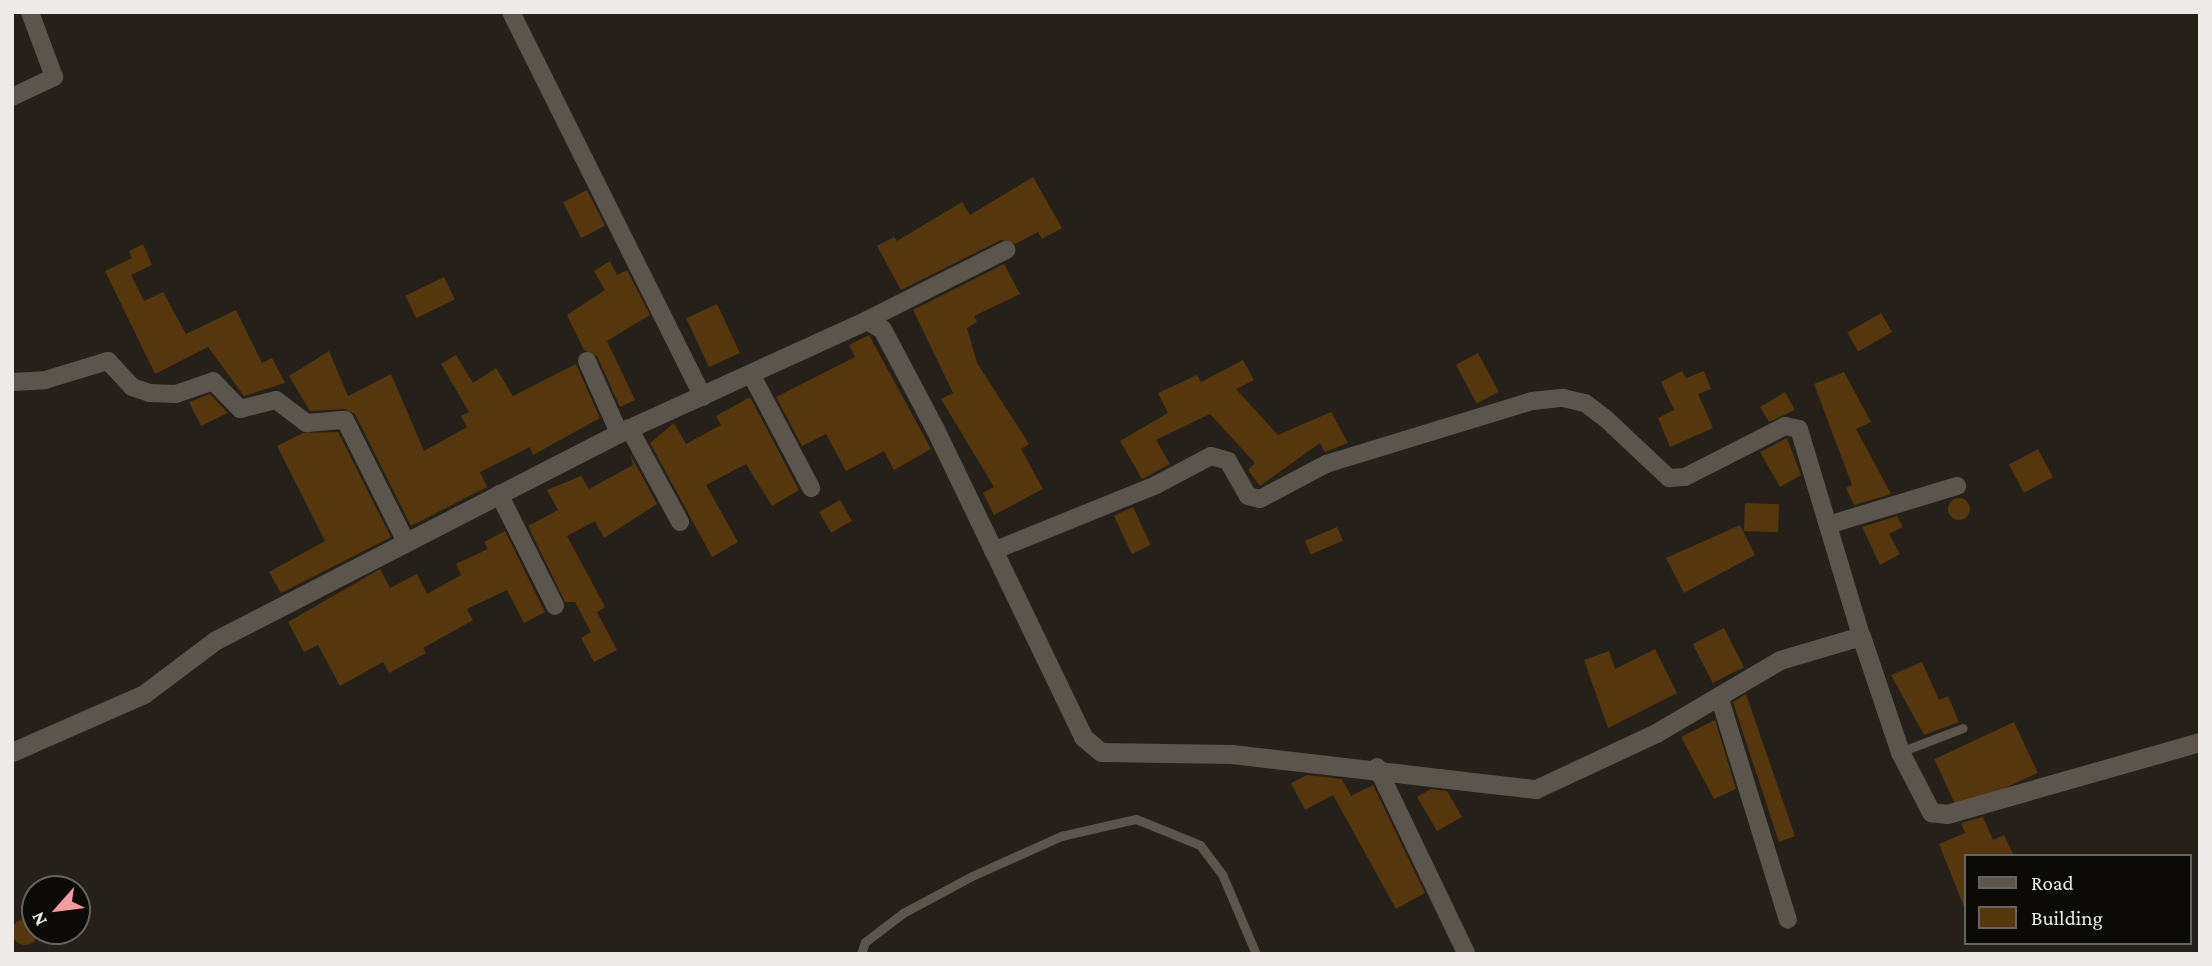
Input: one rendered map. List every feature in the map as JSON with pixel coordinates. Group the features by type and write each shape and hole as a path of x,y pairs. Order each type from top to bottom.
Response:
{"street":[{"path":"12,97 54,77 30,12"},
{"path":"511,12 703,397"},
{"path":"12,752 144,694 216,640 499,494 624,431 867,320 1006,250"},
{"path":"867,320 882,329 1090,746 1116,753 1232,754 1377,767 1488,787 1536,789 1585,770 1780,660 1861,636"},
{"path":"12,382 45,380 108,361 132,387 149,393 177,394 213,381 240,409 276,400 307,423 345,420 406,542"},
{"path":"587,361 624,431 680,522"},
{"path":"751,373 811,488"},
{"path":"993,551 1156,485 1211,456 1228,461 1248,496 1260,499 1326,464 1532,401 1563,398 1585,403 1605,418 1669,478 1685,477 1793,425 1809,450 1861,636 1900,752 1926,808 1947,814 2200,742"},
{"path":"1828,525 1957,486"},
{"path":"499,494 555,606"},
{"path":"1719,696 1788,920"},
{"path":"1377,767 1466,953"}],"lane":[{"path":"1900,752 1963,727"},
{"path":"861,954 865,942 903,913 972,876 1061,836 1136,818 1200,845 1222,874 1256,954"}],"building":[{"path":"1033,177 1062,228 1042,239 1038,232 1015,244 1001,240 901,290 877,246 894,237 897,241 962,202 970,215"},
{"path":"587,190 605,226 581,238 563,202"},
{"path":"143,244 152,265 131,275 144,301 163,292 186,334 236,310 262,363 272,358 285,383 244,396 208,347 155,374 105,271 132,258 129,251"},
{"path":"610,261 617,275 627,270 650,315 607,341 635,400 620,407 597,356 584,350 567,315 605,290 594,271"},
{"path":"1004,264 1020,294 974,316 977,322 967,328 977,363 1029,444 1021,449 1043,489 994,515 983,493 994,487 941,399 953,393 913,310"},
{"path":"444,277 455,299 416,318 405,296"},
{"path":"717,304 740,353 709,367 686,318"},
{"path":"1881,313 1892,332 1858,352 1847,332"},
{"path":"869,335 931,449 894,470 884,451 846,471 826,434 802,446 776,397 855,357 849,345"},
{"path":"329,351 348,396 391,374 424,451 467,427 461,416 469,412 441,364 456,355 473,383 496,368 513,396 576,364 600,418 533,455 530,447 480,472 487,487 411,526 355,414 344,409 310,411 289,376"},
{"path":"1478,353 1499,392 1477,404 1456,365"},
{"path":"1243,360 1254,380 1236,389 1278,435 1331,412 1348,443 1325,452 1320,443 1260,486 1248,470 1255,463 1210,414 1156,440 1170,464 1142,479 1120,441 1168,413 1158,393 1197,375 1201,382"},
{"path":"1682,371 1686,378 1704,371 1711,389 1698,394 1713,428 1670,447 1658,418 1674,410 1661,382"},
{"path":"1844,372 1871,422 1856,429 1891,494 1854,505 1846,488 1852,485 1814,384"},
{"path":"1785,392 1795,410 1769,422 1760,407"},
{"path":"210,394 228,413 201,426 189,402"},
{"path":"750,397 799,490 772,506 746,464 706,485 738,542 712,557 650,443 674,423 686,444 721,425 716,416"},
{"path":"338,432 391,537 281,593 269,572 325,541 277,446 303,433"},
{"path":"1787,438 1801,475 1780,487 1760,452"},
{"path":"2038,449 2053,477 2024,493 2009,464"},
{"path":"630,454 657,504 604,538 595,521 567,536 605,607 597,612 617,650 594,662 581,638 591,632 575,602 565,602 528,526 558,510 547,490 581,476 589,489 633,465"},
{"path":"1959,498 1967,501 1970,509 1967,517 1959,520 1951,517 1948,509 1951,501"},
{"path":"840,500 852,521 831,533 819,512"},
{"path":"1745,503 1779,504 1778,532 1744,531"},
{"path":"1133,507 1151,545 1132,554 1114,516"},
{"path":"1897,516 1903,527 1889,534 1900,554 1880,565 1862,527"},
{"path":"1740,525 1755,555 1684,593 1666,558"},
{"path":"1337,527 1343,541 1311,554 1305,541"},
{"path":"505,531 545,612 524,623 507,590 467,609 473,620 423,648 426,653 389,673 383,662 340,686 318,645 304,652 288,622 380,569 390,588 417,574 427,594 461,575 456,564 488,549 484,542"},
{"path":"1724,628 1744,667 1713,683 1693,644"},
{"path":"1655,649 1677,693 1608,728 1584,660 1609,651 1615,669"},
{"path":"1922,662 1939,700 1948,696 1959,722 1924,735 1891,675"},
{"path":"1746,694 1795,836 1779,842 1733,702"},
{"path":"1715,720 1736,789 1714,799 1681,737"},
{"path":"2014,722 2038,773 1958,810 1934,759"},
{"path":"1307,775 1342,779 1351,796 1373,785 1425,893 1396,909 1333,795 1305,810 1291,783"},
{"path":"1431,789 1447,791 1462,817 1437,831 1417,797"},
{"path":"1983,817 1993,840 2004,835 2013,854 1964,854 1964,907 1939,844 1965,833 1961,823"},
{"path":"20,920 21,944 13,937 12,932"}]}
